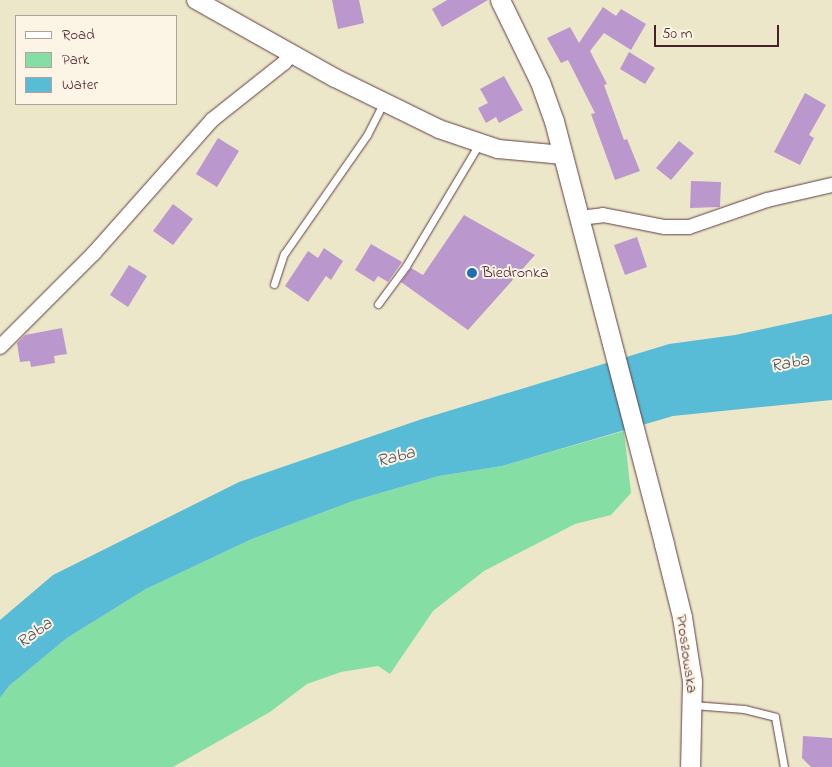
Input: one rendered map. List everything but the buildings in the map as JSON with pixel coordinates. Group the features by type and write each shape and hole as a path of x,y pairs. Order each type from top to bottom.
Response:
{"main road":[{"name":"Proszowska","path":"500,0 540,82 564,155 664,544 682,618 693,705 690,767"}],"street":[{"path":"196,0 383,103 439,129 479,143 536,155 564,155"},
{"path":"0,347 94,252 212,120 284,63 292,53"},
{"path":"580,218 603,215 665,227 689,227 767,200 832,185"}],"lane":[{"path":"274,284 284,254 367,135 383,103"},
{"path":"378,304 411,258 479,143"},
{"path":"693,705 744,709 775,717 784,767"}],"green space":[{"path":"624,431 631,493 611,515 575,524 484,571 433,611 390,674 378,666 341,672 307,684 270,712 173,767 0,767 0,698 9,686 67,638 146,589 252,539 353,501 439,476 502,466"}],"water":[{"name":"Raba","path":"832,314 832,400 673,416 502,466 439,476 353,501 252,539 146,589 67,638 9,686 0,698 0,620 53,575 239,482 422,419 669,344 735,335"}],"place":[{"name":"Biedronka","path":"472,273"}]}
